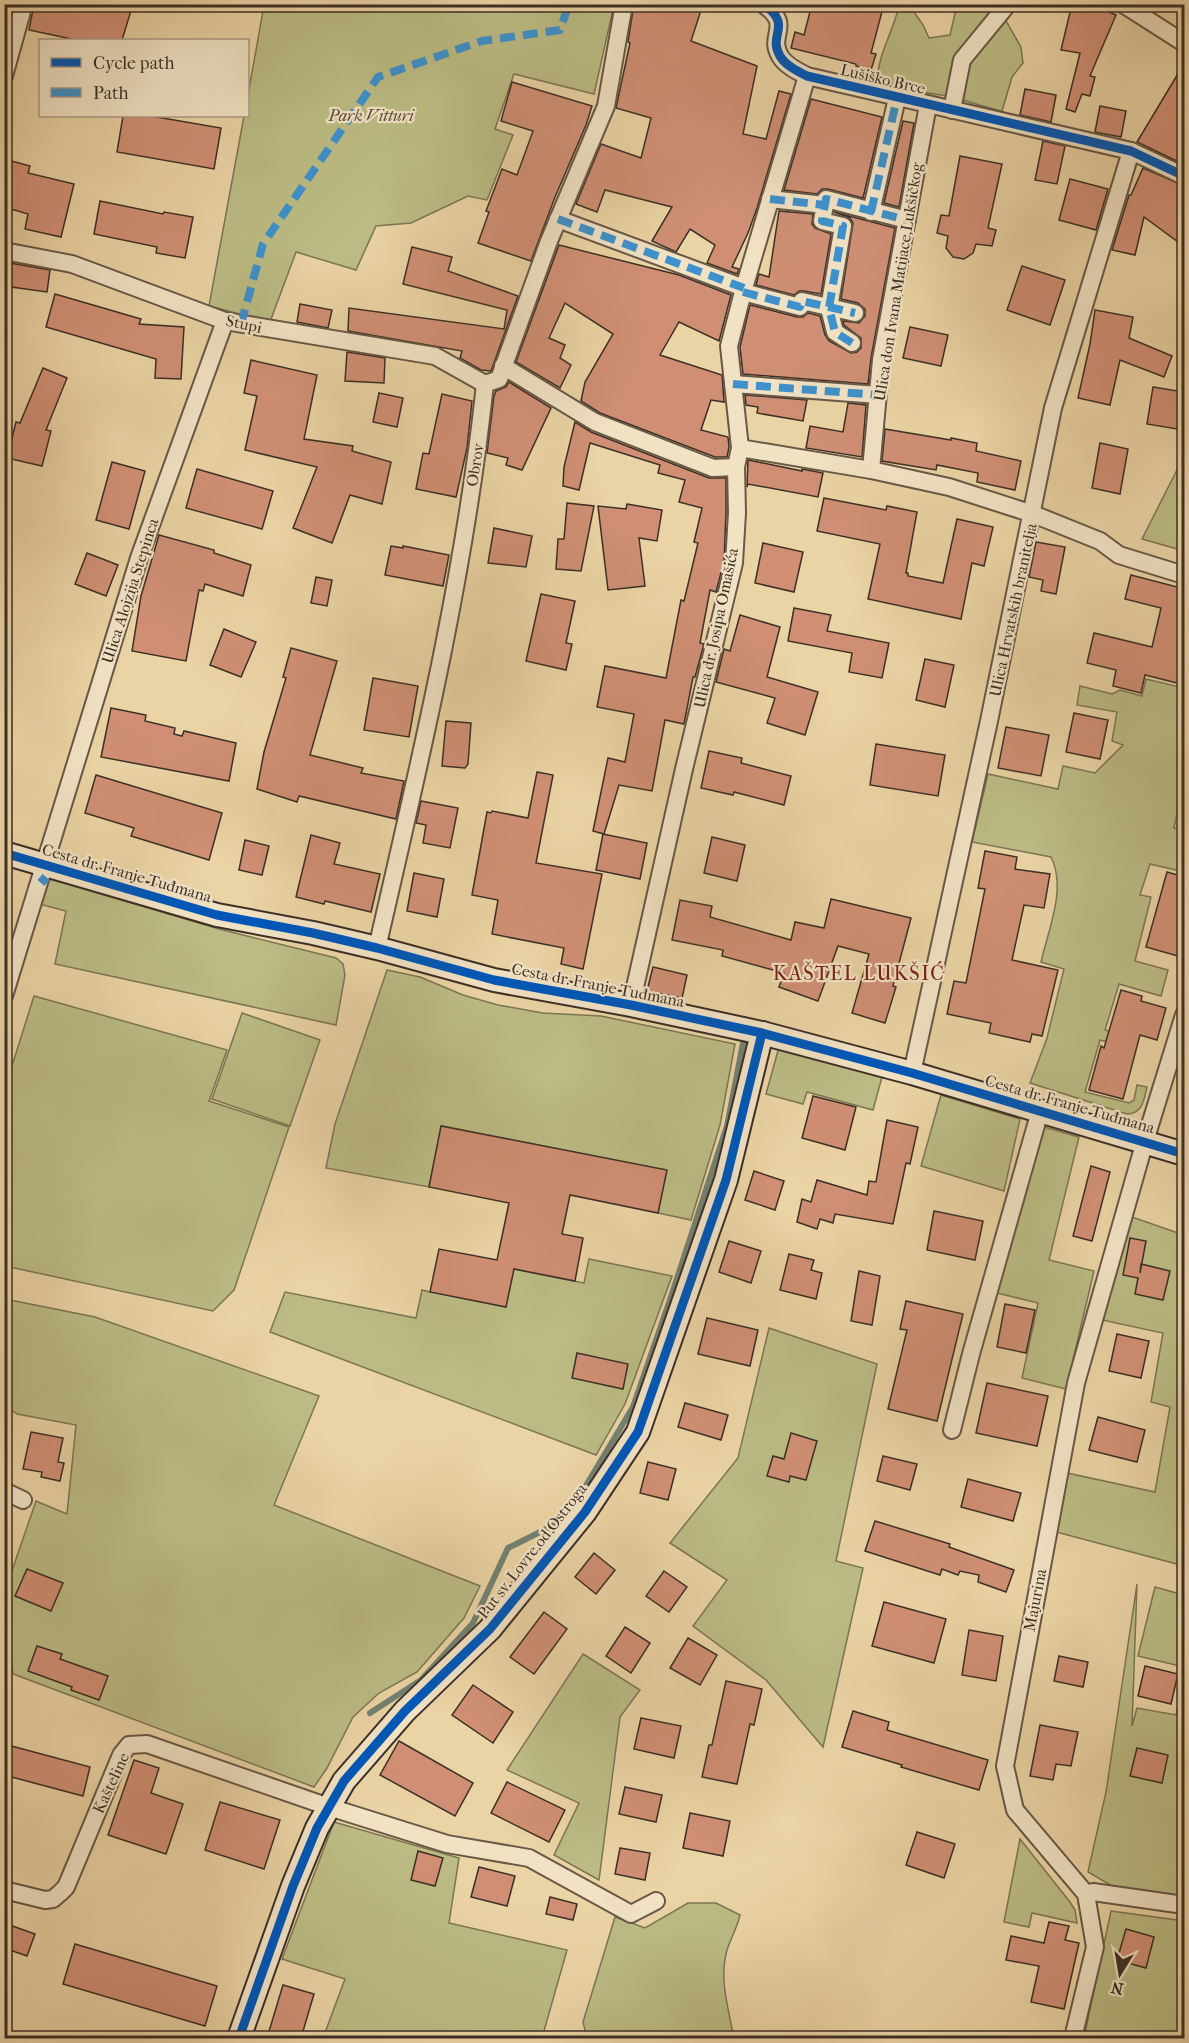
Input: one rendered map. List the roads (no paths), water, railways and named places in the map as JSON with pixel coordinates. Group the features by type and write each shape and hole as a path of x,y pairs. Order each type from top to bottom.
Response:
{"main road":[{"name":"Cesta dr. Franje Tuđmana","path":"4,853 44,875 214,921 313,933 494,980 631,1005 762,1033 912,1073 1185,1154"},
{"name":"Put sv. Lovre od Ostroga","path":"239,2038 293,1886 317,1828 351,1773 405,1711 490,1629 585,1512 638,1432 726,1180 762,1033"}],"street":[{"path":"4,76 24,4"},
{"path":"485,384 499,379 558,219 606,106 624,4"},
{"path":"763,4 776,15 779,24 776,45 779,55 785,63 807,76"},
{"path":"952,110 962,60 1008,4"},
{"path":"1123,4 1185,43"},
{"name":"Lušiško Brce","path":"807,76 1131,151 1185,176"},
{"name":"Ulica dr. Josipa Omašića","path":"631,1005 684,769 734,562 737,513 736,467 740,448 729,346 807,76"},
{"path":"872,212 897,98"},
{"name":"Ulica don Ivana Matijace,Lukšičkog","path":"871,470 881,360 928,105"},
{"name":"Ulica Hrvatskih branitelja","path":"912,1073 1033,514 1053,408 1131,151"},
{"path":"770,199 825,205"},
{"path":"852,343 835,332 829,308 843,226 822,221 826,199 907,220"},
{"path":"558,219 744,290 800,307 802,301 855,313"},
{"name":"Stupi","path":"4,251 72,264 225,321 435,356 485,384"},
{"name":"Ulica Alojzija Stepinca","path":"4,996 44,875 139,558 225,321"},
{"path":"502,366 595,422 713,468 736,467"},
{"name":"Obrov","path":"377,948 452,609 479,447 485,384"},
{"path":"733,384 878,395"},
{"path":"740,448 871,470 949,487 1033,514 1100,541 1119,555 1185,575"},
{"name":"Majurina","path":"1086,1894 1015,1810 1005,1766 1076,1383 1145,1141 1185,1015"},
{"path":"952,1430 971,1354 1040,1112"},
{"path":"4,1491 23,1500"},
{"name":"Kašteline","path":"4,1890 45,1900 53,1899 66,1887 121,1755 129,1746 147,1744 329,1807"},
{"path":"329,1807 447,1844 529,1858 631,1914 656,1901"},
{"path":"1073,2038 1095,1947 1086,1894 1093,1892 1185,1905"}],"waterway":[{"path":"370,1713 421,1680 473,1623 508,1548 566,1519 633,1407 727,1126 744,1038"}],"district":[{"name":"KAŠTEL LUKŠIĆ","path":"859,973"}],"park label":[{"name":"Park Vitturi","path":"371,115"}]}
